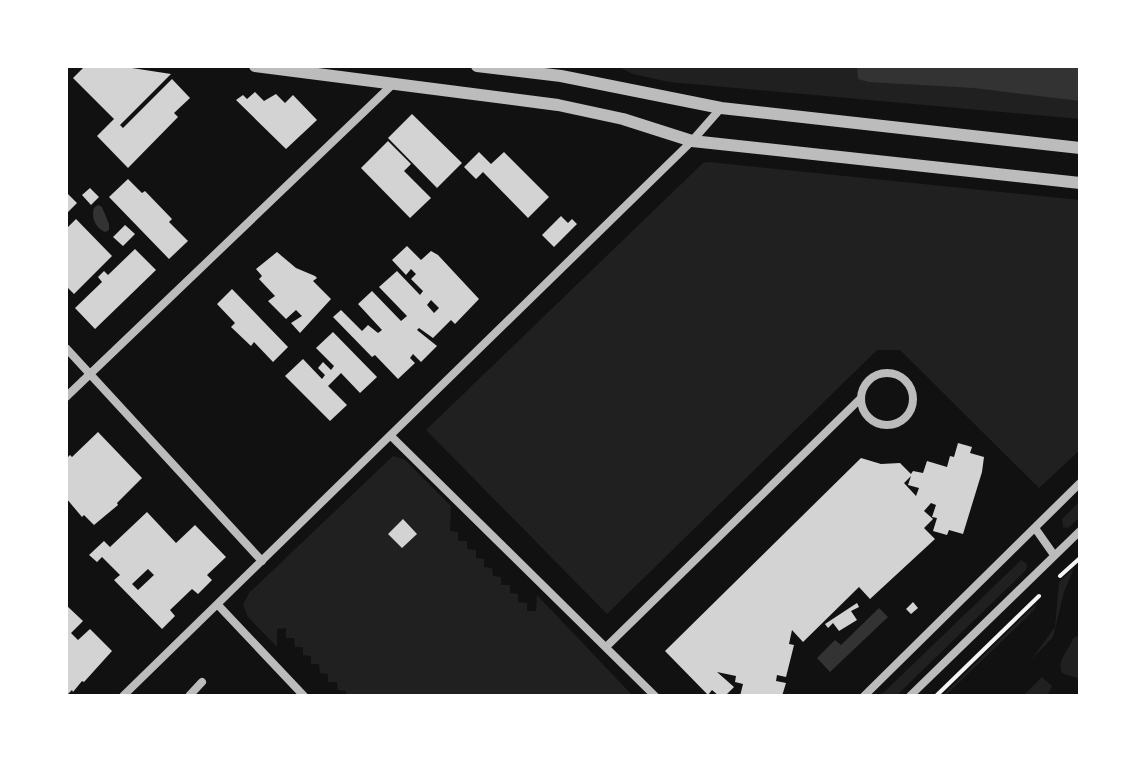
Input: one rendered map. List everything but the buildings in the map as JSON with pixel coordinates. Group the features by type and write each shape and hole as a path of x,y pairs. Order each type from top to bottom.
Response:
{"street":[{"path":"255,66 558,105 623,119 692,141 1080,183"},
{"path":"477,66 561,76 721,108 1080,148"},
{"path":"66,397 393,84"},
{"path":"123,696 692,141 721,108"},
{"path":"66,348 262,561"},
{"path":"606,647 861,398 867,382 890,373 905,380 912,395 909,411 897,423 888,425 880,424 866,414 861,398"},
{"path":"391,436 655,696"},
{"path":"864,696 1080,483"},
{"path":"1035,528 1054,555"},
{"path":"910,696 1080,531"},
{"path":"218,605 304,696"},
{"path":"189,696 202,682"}],"path":[{"path":"1060,576 1080,558"},
{"path":"936,696 1039,596"}],"shaded area":[{"path":"616,66 1080,66 1080,119 669,82 633,74"},
{"path":"857,66 1080,66 1080,101 974,88 868,82 858,79"},
{"path":"703,163 1080,200 1080,450 1039,488 900,350 877,350 607,614 426,430"},
{"path":"98,205 102,207 109,224 109,230 105,232 96,225 94,218 93,211"},
{"path":"393,456 404,459 451,506 450,531 458,532 458,541 467,541 467,549 476,550 476,558 484,559 484,567 492,568 493,576 501,577 501,585 510,585 510,593 518,594 518,602 527,603 527,611 536,611 537,595 633,696 346,696 346,691 338,690 337,682 328,682 328,674 320,673 319,664 311,664 311,656 303,655 303,647 295,647 294,638 286,638 286,628 277,629 277,647 248,617 243,605 249,593"},
{"path":"1080,501 1080,517 1068,528 1063,527 1062,519"},
{"path":"1021,560 1027,564 1026,570 896,696 880,696"},
{"path":"1074,568 1064,592 1053,637 1031,660 1055,627 1059,582"},
{"path":"1037,603 1034,610 942,696"},
{"path":"879,608 888,617 830,672 817,658 835,640 841,645"},
{"path":"1080,635 1080,679 1062,673 1061,668 1073,638"},
{"path":"1042,677 1052,686 1047,696 1023,696"}]}
